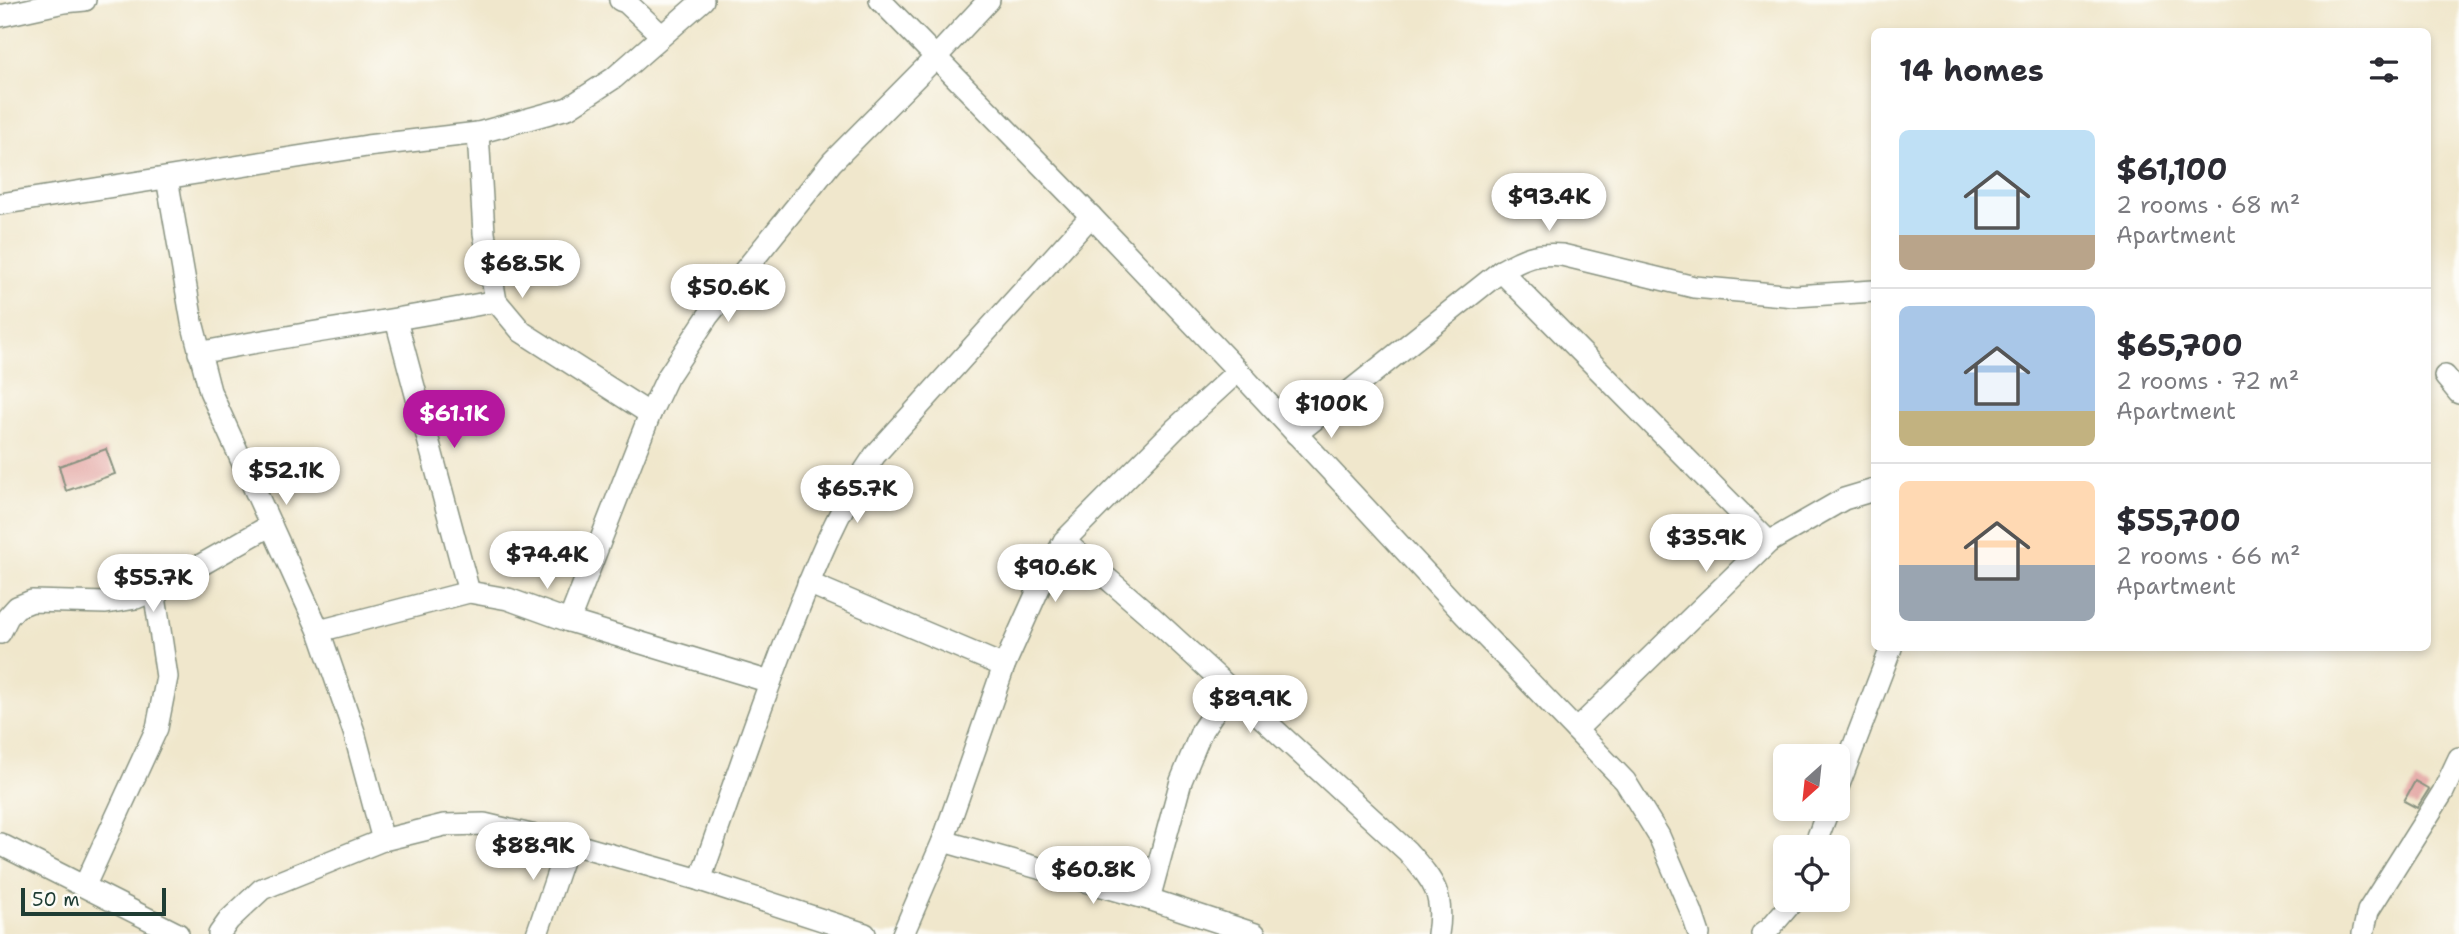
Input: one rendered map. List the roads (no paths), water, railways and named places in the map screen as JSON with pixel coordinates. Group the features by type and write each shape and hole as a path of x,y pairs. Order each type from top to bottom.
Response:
{"street":[{"path":"0,16 85,0"},
{"path":"620,0 626,2 661,35"},
{"path":"0,204 367,146 478,133 568,108 614,78 704,0"},
{"path":"880,0 1091,216 1463,613 1625,781 1659,836 1699,934"},
{"path":"569,621 650,414 667,378 708,316 832,162 989,0"},
{"path":"478,133 484,233 495,301 522,332 650,414"},
{"path":"167,178 199,353 211,391 319,631 354,732 383,840"},
{"path":"700,880 808,583 852,487 875,454 1091,216"},
{"path":"1296,434 1501,271 1539,254 1562,255 1694,288 1795,296 1871,291"},
{"path":"1501,271 1769,542"},
{"path":"199,353 270,338 396,320 495,301"},
{"path":"396,320 469,592"},
{"path":"903,934 943,841 1004,666 1043,579 1065,541 1176,428 1238,371"},
{"path":"2445,376 2459,393"},
{"path":"1576,730 1769,542 1843,499 1871,491"},
{"path":"0,633 8,617 8,604 32,601 106,603 136,598 271,525"},
{"path":"1065,541 1230,688 1416,861 1434,883 1440,904 1438,934"},
{"path":"808,583 1004,666"},
{"path":"85,885 157,728 167,677 155,590"},
{"path":"319,631 469,592 508,599 569,621 770,682"},
{"path":"1850,756 1890,651"},
{"path":"1149,899 1181,781 1202,730 1230,688"},
{"path":"2363,934 2368,911 2443,792 2459,758"},
{"path":"219,934 229,920 262,889 383,840 444,825 484,824 568,843 700,880 865,934"},
{"path":"943,841 1149,899 1255,934"},
{"path":"537,934 568,843"},
{"path":"0,844 178,934"},
{"path":"1762,934 1783,912"}]}
